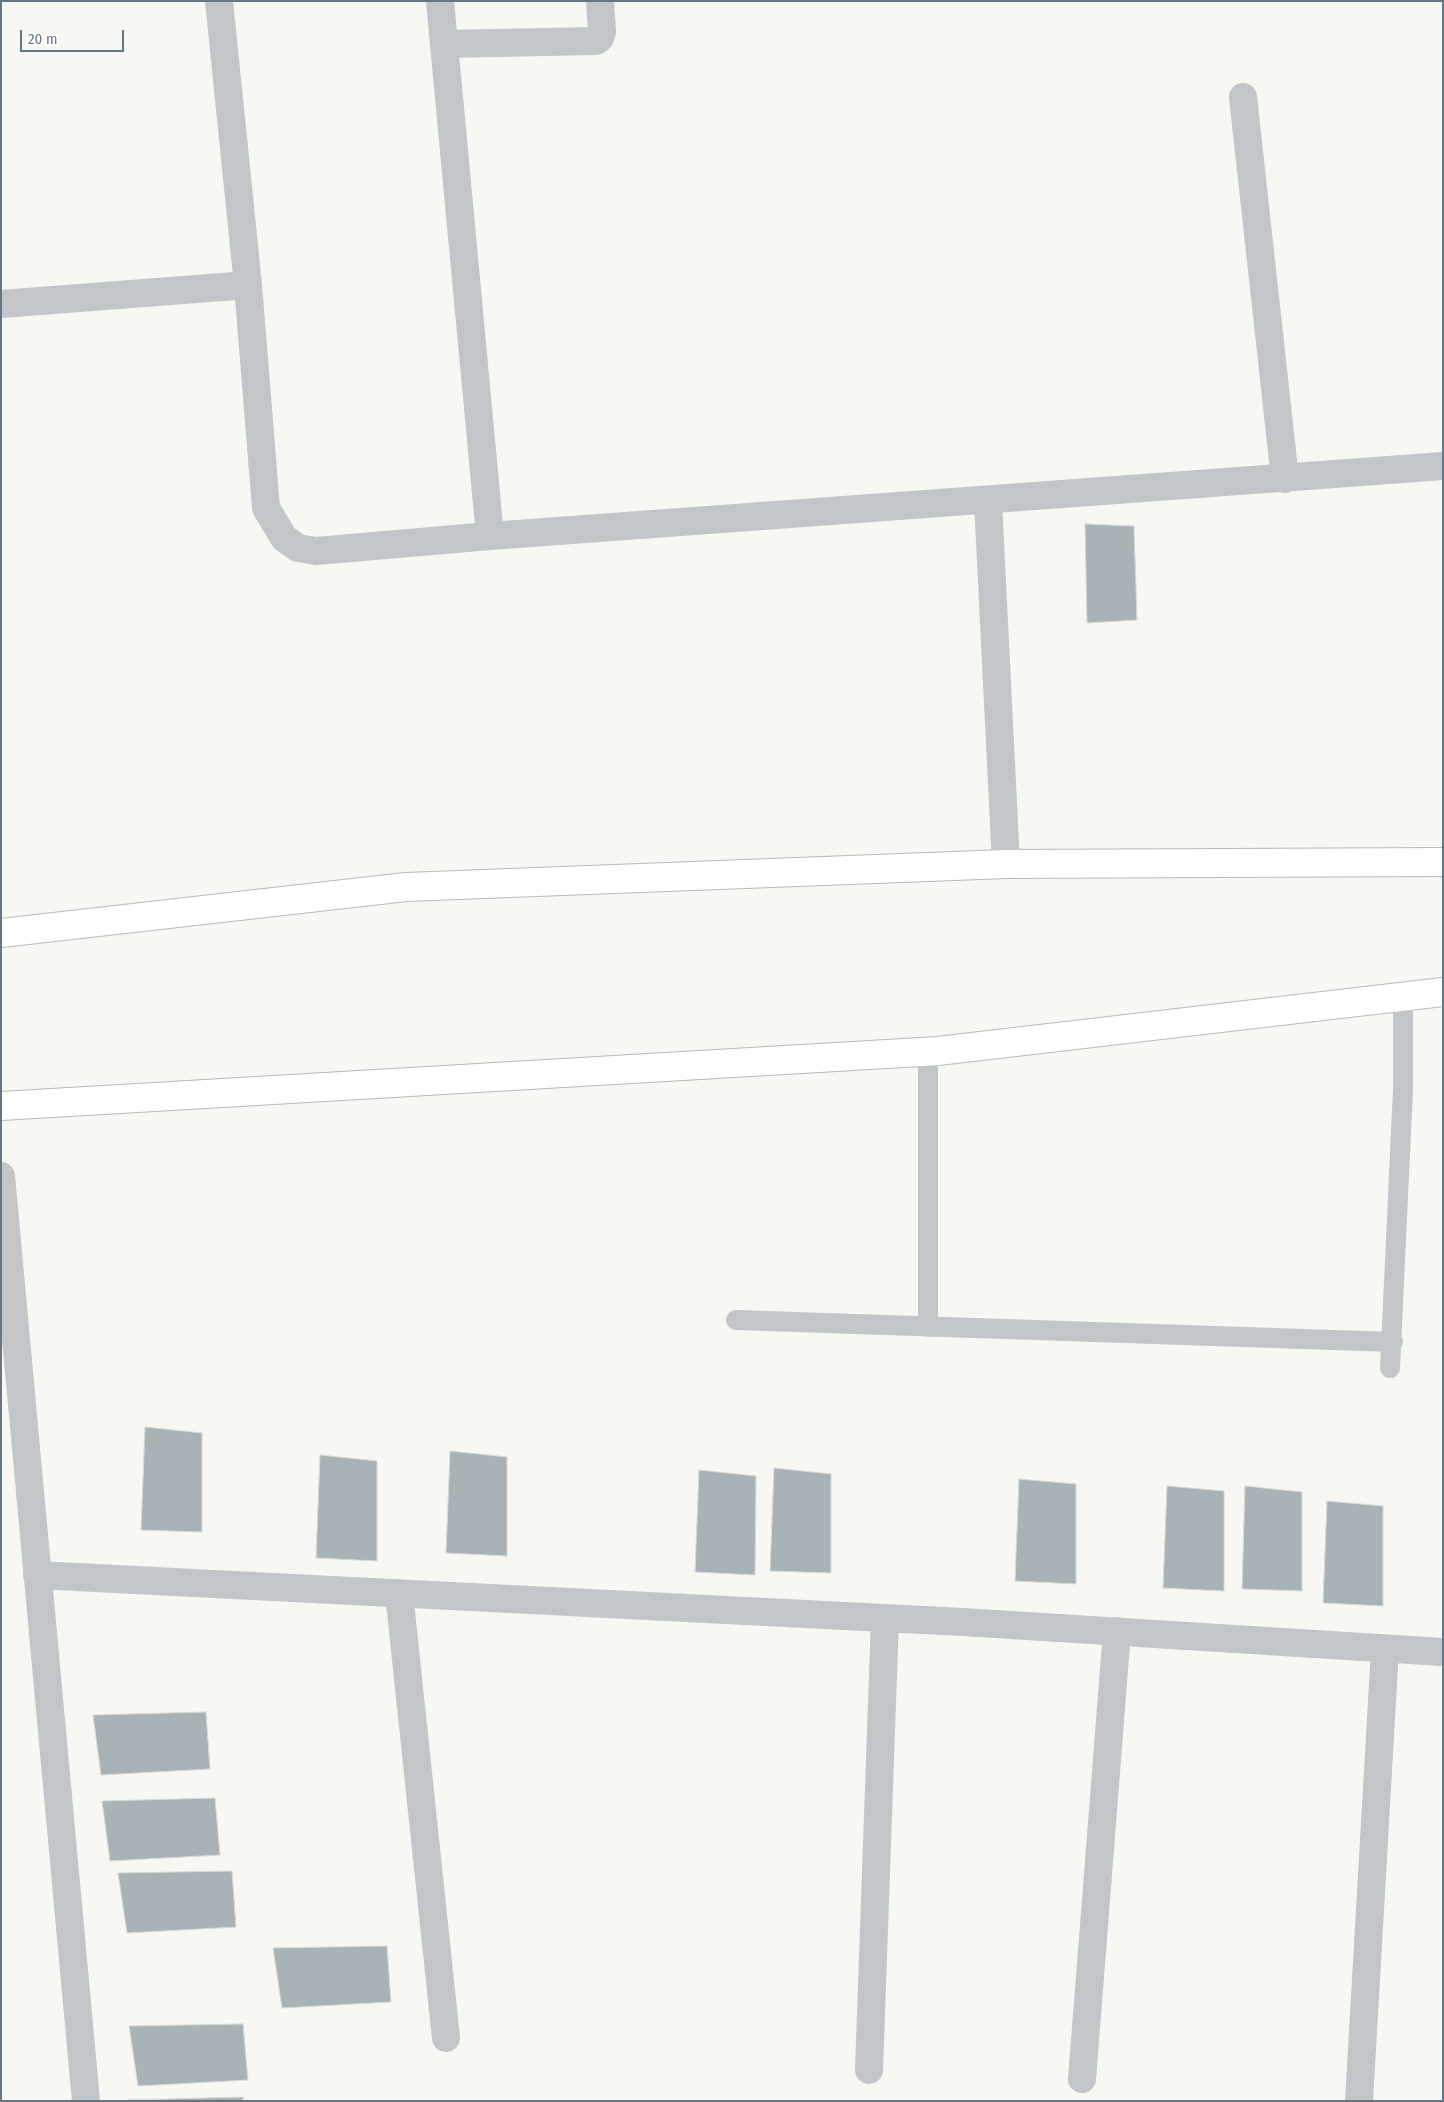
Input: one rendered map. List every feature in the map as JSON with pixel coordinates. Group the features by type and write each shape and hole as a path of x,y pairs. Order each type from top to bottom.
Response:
{"main road":[{"path":"1,933 406,887 1006,864 1443,862"},
{"path":"1,1106 928,1052 1443,992"}],"street":[{"path":"219,1 248,285 266,508 284,538 298,548 316,551 490,536 988,501 1443,466"},
{"path":"440,1 490,536"},
{"path":"444,44 596,41 600,38 602,32 600,1"},
{"path":"1243,98 1285,479"},
{"path":"1,304 248,285"},
{"path":"988,501 1006,864"},
{"path":"1,1176 86,2101"},
{"path":"37,1575 885,1618 1443,1652"},
{"path":"399,1593 446,2038"},
{"path":"869,2070 885,1618"},
{"path":"1082,2079 1117,1631"},
{"path":"1359,2101 1386,1648"}],"lane":[{"path":"1390,1368 1393,1342 1403,1089 1402,998"},
{"path":"928,1052 928,1327"},
{"path":"736,1320 1393,1342"}],"building":[{"path":"1085,524 1134,526 1137,620 1087,623"},
{"path":"145,1427 202,1433 202,1532 141,1530"},
{"path":"450,1451 507,1457 507,1556 446,1553"},
{"path":"320,1455 377,1461 377,1561 316,1558"},
{"path":"774,1468 831,1474 831,1573 770,1571"},
{"path":"699,1470 756,1476 755,1575 695,1572"},
{"path":"1019,1479 1076,1484 1076,1584 1015,1581"},
{"path":"1167,1486 1224,1491 1224,1591 1163,1588"},
{"path":"1245,1486 1302,1492 1302,1591 1242,1589"},
{"path":"1327,1501 1383,1506 1383,1606 1323,1603"},
{"path":"206,1712 210,1769 101,1775 93,1715"},
{"path":"215,1798 220,1855 110,1861 102,1801"},
{"path":"232,1871 236,1927 127,1933 118,1873"},
{"path":"387,1946 391,2002 282,2008 273,1948"},
{"path":"243,2024 248,2080 138,2086 129,2026"},
{"path":"243,2097 243,2101 129,2100"}]}
